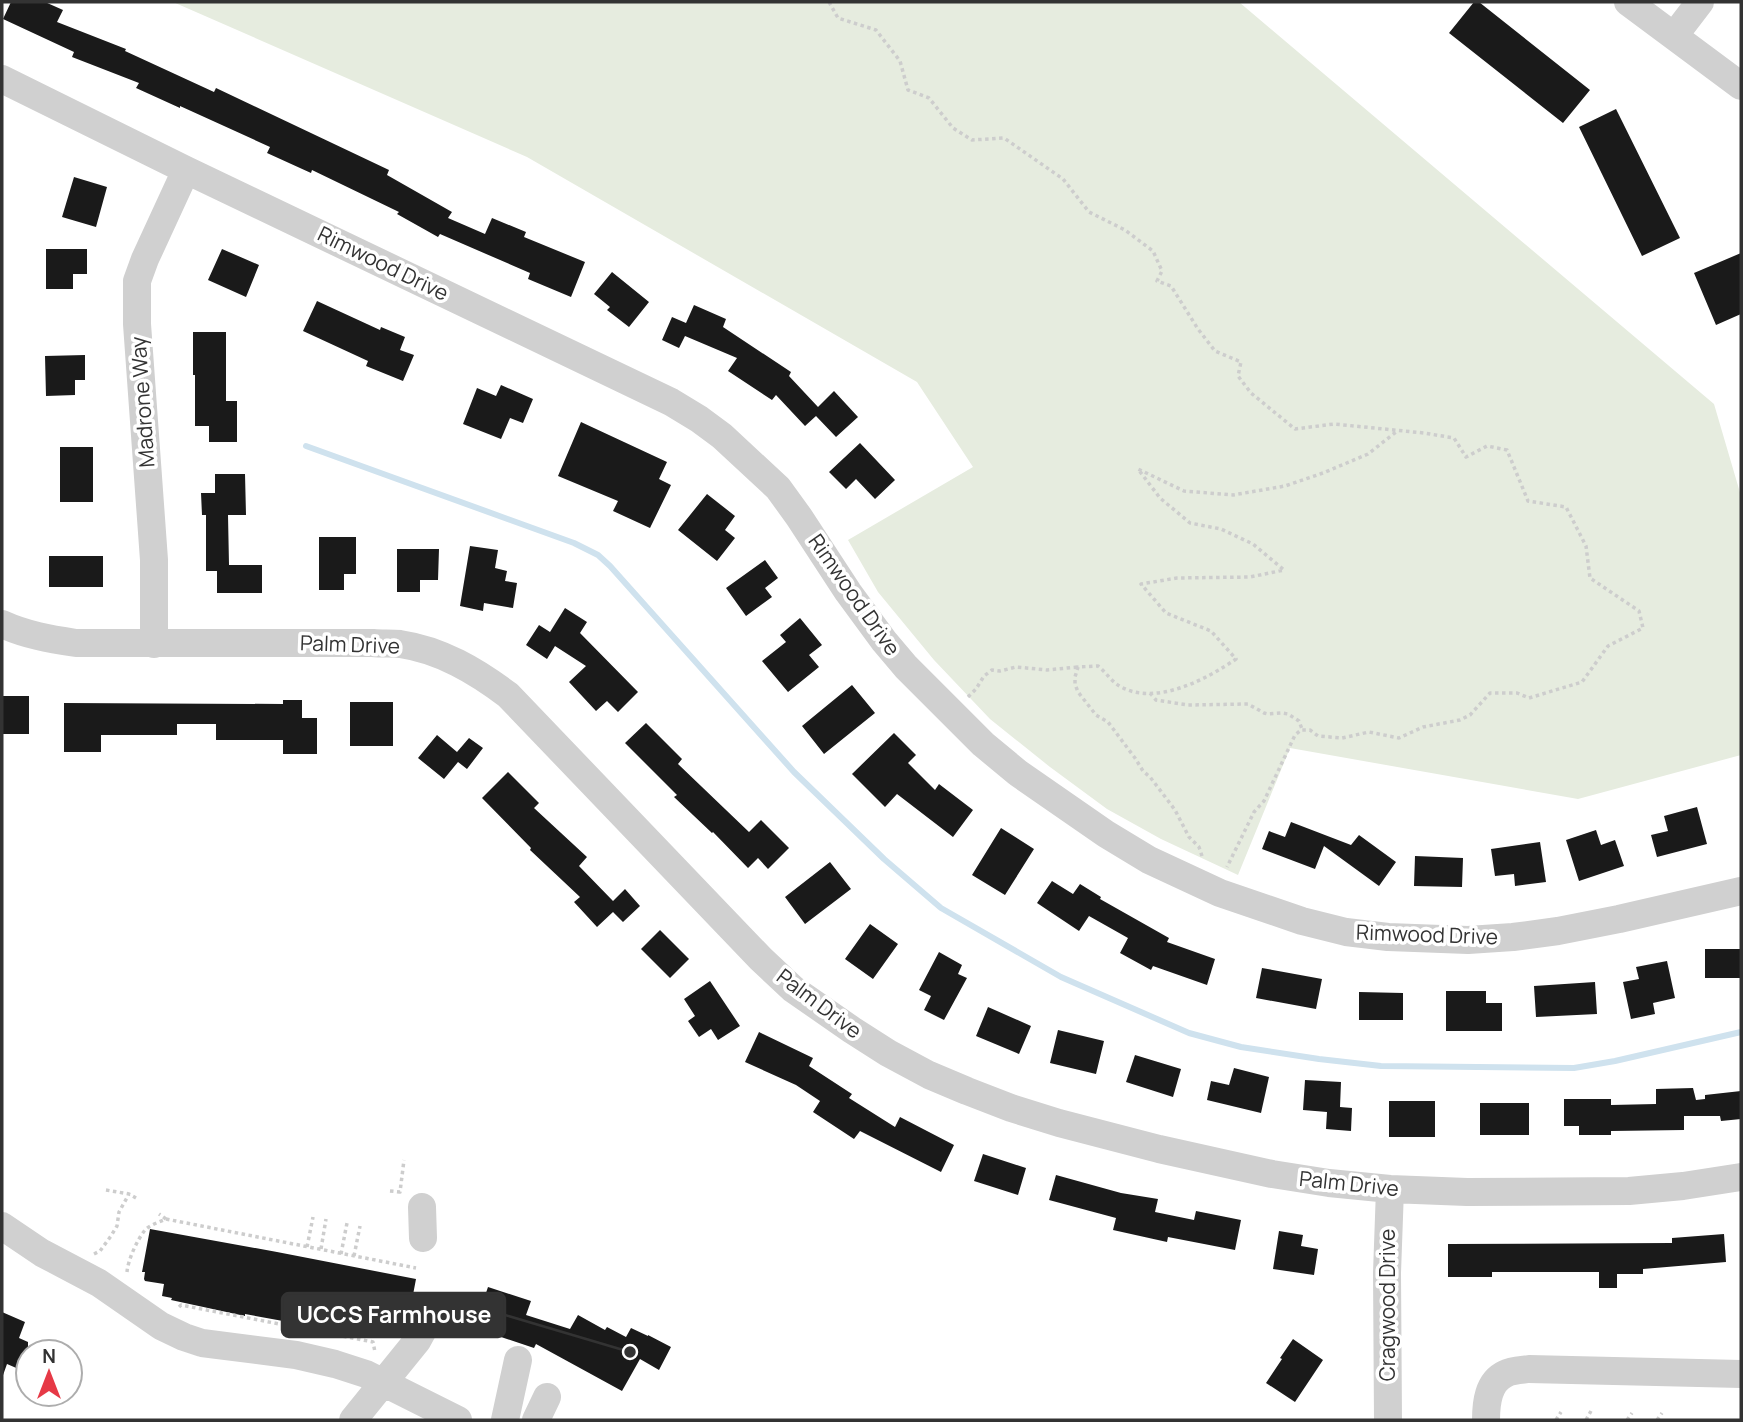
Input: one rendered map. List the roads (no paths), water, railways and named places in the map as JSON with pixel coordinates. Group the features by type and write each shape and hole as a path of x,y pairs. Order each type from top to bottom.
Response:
{"street":[{"path":"1628,2 1741,86"},
{"path":"1674,36 1700,2"},
{"name":"Rimwood Drive","path":"2,79 671,402 699,419 722,436 778,488 884,641 906,667 983,744 1018,773 1105,834 1149,860 1208,887 1267,909 1346,932 1388,937 1468,940 1513,937 1619,919 1741,891"},
{"name":"Madrone Way","path":"154,644 154,560 137,324 137,281 186,170"},
{"name":"Palm Drive","path":"2,624 45,639 76,643 373,643 428,651 457,662 508,695 793,989 888,1053 929,1075 1011,1108 1160,1149 1272,1174 1390,1189 1467,1192 1629,1191 1741,1177"},
{"name":"Cragwood Drive","path":"1388,1420 1387,1273 1390,1189"},
{"path":"422,1207 423,1238"},
{"path":"2,1226 43,1253 99,1283 161,1326 184,1338 228,1348 296,1355 366,1374 458,1420"},
{"path":"353,1420 417,1341 423,1331 426,1316"},
{"path":"505,1420 518,1360"},
{"path":"1486,1420 1490,1389 1504,1374 1515,1371 1529,1369 1741,1374"}],"waterway":[{"path":"306,446 574,543 598,555 794,772 884,859 941,908 1061,977 1189,1033 1241,1047 1381,1066 1574,1068 1741,1032"}],"place":[{"name":"UCCS Farmhouse","path":"630,1352"}]}
